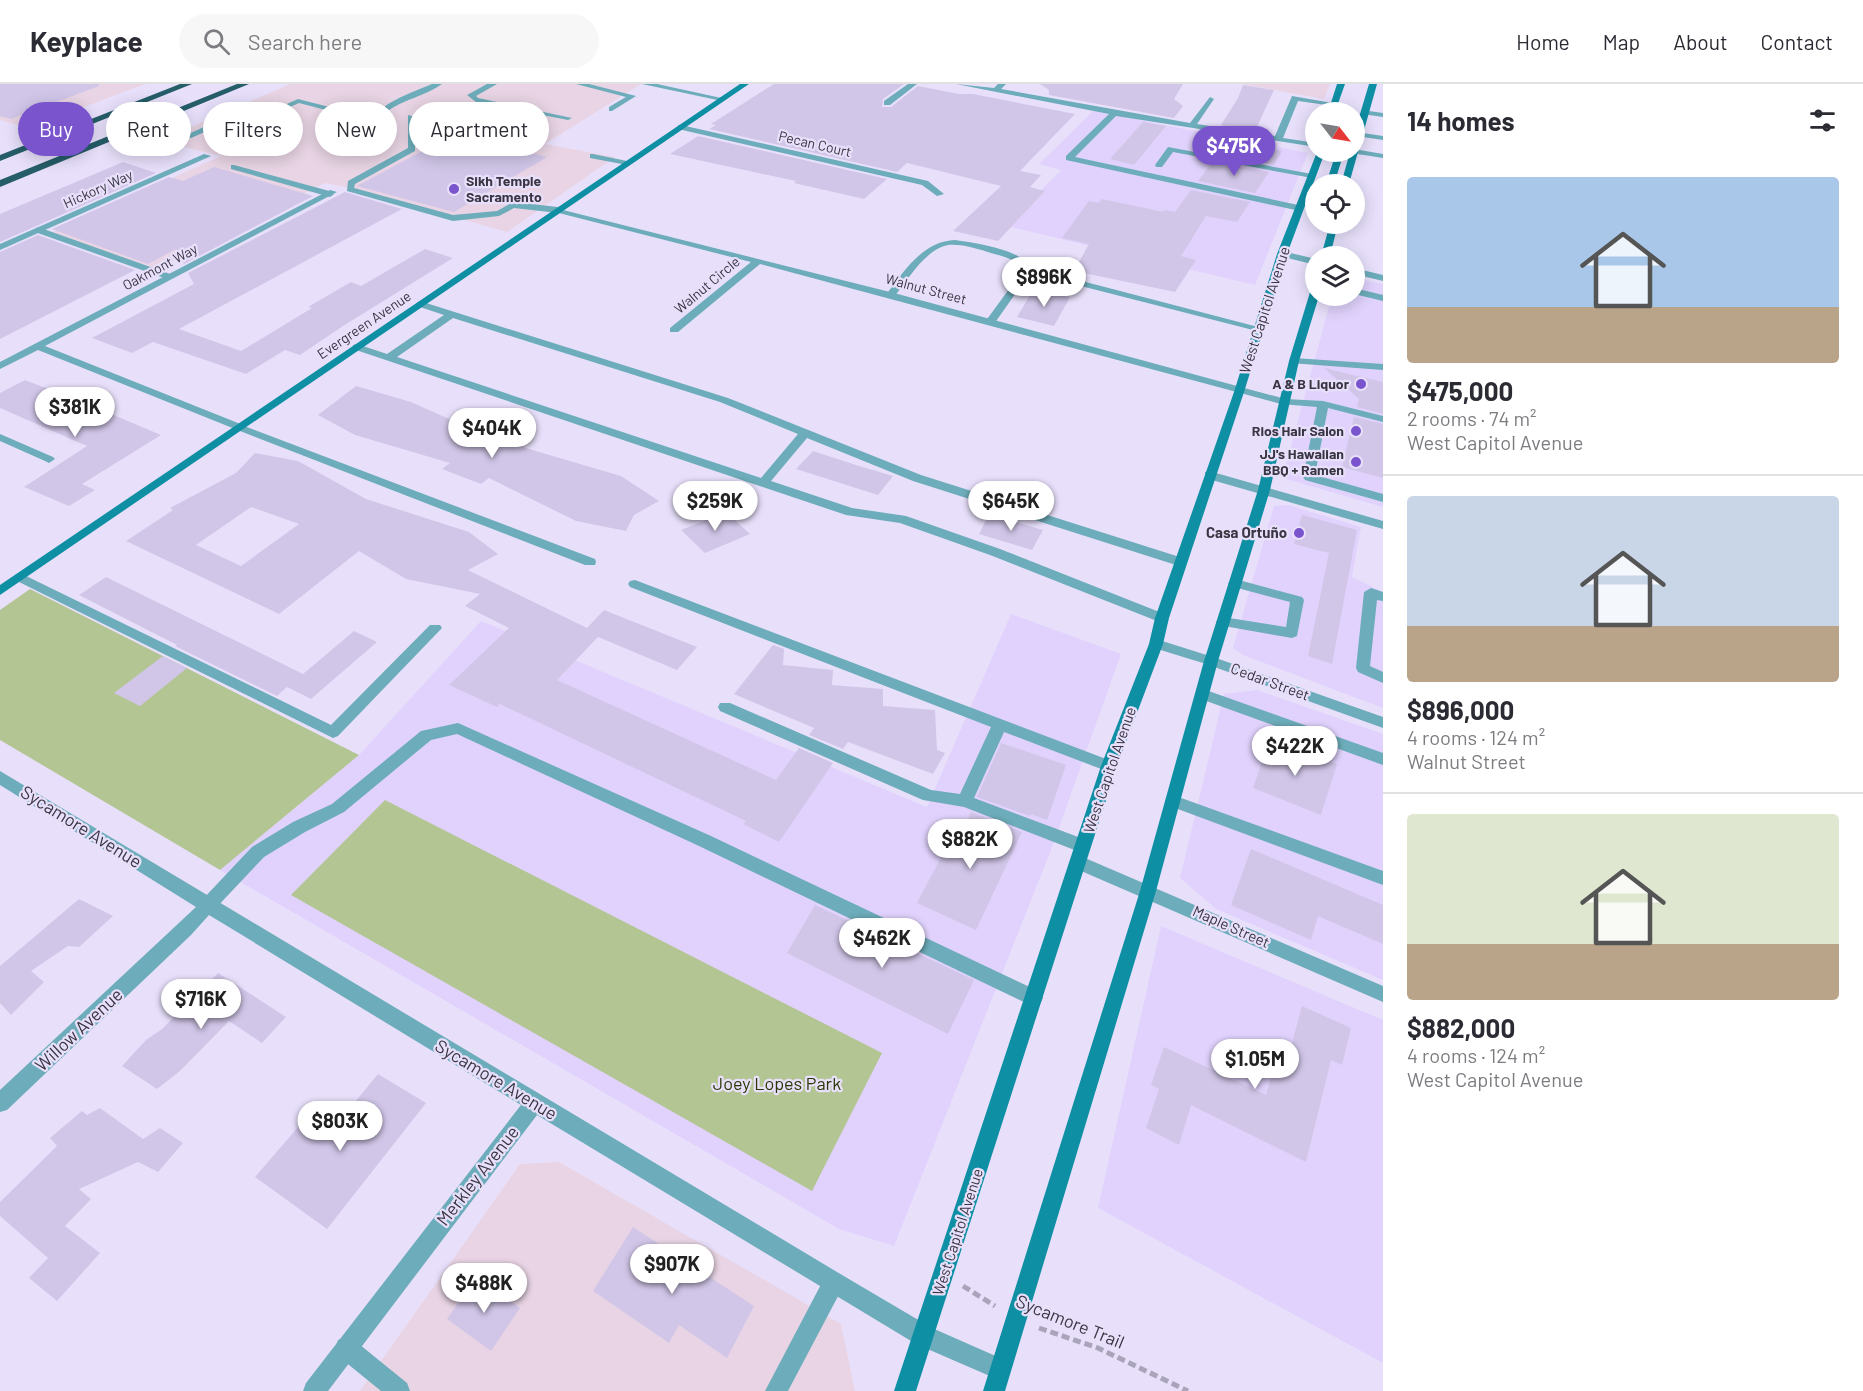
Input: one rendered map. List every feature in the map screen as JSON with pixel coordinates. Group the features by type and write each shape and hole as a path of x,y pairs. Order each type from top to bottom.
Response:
{"highway":[{"path":"0,158 188,84"},
{"path":"0,184 245,84"}],"main road":[{"name":"Evergreen Avenue","path":"0,591 745,84"},
{"path":"1335,102 1341,84"},
{"path":"1365,112 1373,84"},
{"name":"West Capitol Avenue","path":"905,1391 1109,766 1156,644 1162,618 1209,475 1239,392 1257,328 1305,195"},
{"path":"994,1391 1148,891 1211,661 1264,490 1294,361 1311,306"}],"street":[{"path":"397,104 438,84"},
{"path":"493,84 471,95 476,100 568,118"},
{"path":"580,84 632,96 612,109"},
{"path":"649,84 722,99"},
{"path":"887,103 913,84"},
{"path":"960,84 999,87 1114,113 1305,143"},
{"path":"1278,139 1295,98 1310,102"},
{"path":"1192,126 1210,99"},
{"path":"191,135 242,113 262,117 298,101 315,105"},
{"path":"1365,112 1383,115"},
{"path":"1114,113 1070,158 1300,208"},
{"name":"Pecan Court","path":"681,127 925,183 940,194"},
{"path":"1365,135 1383,138"},
{"path":"1159,165 1171,149 1305,175"},
{"name":"Walnut Street","path":"409,151 351,183 350,189 453,218 500,213 513,205 558,210 891,295 1239,392 1285,402 1323,404 1383,419"},
{"path":"1365,153 1383,156"},
{"name":"Hickory Way","path":"0,247 207,156"},
{"path":"593,156 627,163"},
{"name":"Oakmont Way","path":"0,366 331,193 234,167"},
{"path":"38,230 171,277"},
{"path":"891,295 912,267 940,243 955,243 998,252 1022,261 1028,270 1257,328"},
{"path":"1282,254 1305,259"},
{"name":"Walnut Circle","path":"674,330 758,261"},
{"path":"990,322 1028,270"},
{"path":"1365,274 1383,278"},
{"path":"1365,294 1383,298"},
{"path":"420,304 724,400 917,478 1181,562"},
{"path":"388,358 452,314"},
{"path":"38,347 590,562"},
{"path":"357,347 850,512 902,519 995,552 1162,618"},
{"path":"1294,361 1383,367"},
{"path":"1323,404 1310,477 1383,498"},
{"path":"763,483 806,432"},
{"path":"0,437 49,459"},
{"path":"1209,475 1383,525"},
{"path":"20,577 333,732 435,628"},
{"path":"1223,622 1292,633 1297,600 1235,582"},
{"path":"635,584 1109,766"},
{"path":"1383,597 1371,592 1364,668 1383,678"},
{"name":"Cedar Street","path":"1156,644 1211,661 1383,723"},
{"path":"1203,694 1383,759"},
{"name":"Maple Street","path":"725,707 929,796 965,801 1081,854 1148,891 1383,993"},
{"path":"965,801 1000,724"},
{"name":"Willow Avenue","path":"0,1104 185,930 258,852 299,827 338,808 426,735 458,728 705,841 1034,998"},
{"name":"Sycamore Avenue","path":"0,777 834,1283 924,1336 999,1369"},
{"path":"1173,801 1383,878"},
{"name":"Merkley Avenue","path":"314,1391 534,1103"},
{"path":"776,1391 834,1283"},
{"path":"346,1348 399,1391"}],"path":[{"name":"Sycamore Trail","path":"945,1274 1015,1320 1098,1348 1188,1391"}],"shaded area":[{"path":"0,84 145,84 94,103 18,102 18,125 0,120"},
{"path":"290,84 641,84 549,142 549,102 409,102 409,156 549,156 549,145 615,157 507,232 355,189 325,183 158,269 50,233 221,156 303,156 303,102 249,102"},
{"path":"1241,84 1330,84 1324,99"},
{"path":"1093,111 1305,152 1305,160 1255,285 1006,226 1061,170 1039,164"},
{"path":"203,122 203,152 191,149 191,127"},
{"path":"1365,280 1383,284 1383,507 1286,479 1283,475 1329,306 1365,306"},
{"path":"1288,505 1361,527 1352,577 1383,592 1383,708 1243,655 1233,648 1274,506"},
{"path":"1011,614 1121,654 1051,850 894,1246 839,1229 220,870 359,755 481,621 927,807"},
{"path":"1257,690 1383,734 1383,980 1216,909 1180,878 1224,694"},
{"path":"1161,926 1383,1020 1383,1363 1098,1208"},
{"path":"559,1162 841,1324 855,1391 360,1391 520,1164"}],"green space":[{"path":"30,589 359,755 220,870 0,740 0,610"},
{"name":"Joey Lopes Park","path":"385,800 884,1054 882,1053 812,1191 291,895"}],"building":[{"path":"0,84 99,84 99,86 56,102 18,102 18,116 11,119 0,116"},
{"path":"774,84 904,84 883,99 882,107 891,107 918,86 1075,114 1020,171 1041,175 1030,187 1045,191 998,241 953,231 1001,186 907,163 897,172 709,129 716,125 711,124"},
{"path":"1040,84 1183,84 1174,99 1183,106 1174,118 1049,95 1049,90"},
{"path":"1243,85 1274,90 1255,131 1221,125 1238,98"},
{"path":"1143,122 1166,126 1134,165 1110,159"},
{"path":"1215,134 1251,139 1248,144 1282,151 1274,165 1218,154 1220,152 1204,148"},
{"path":"698,136 887,179 864,199 794,183 796,181 670,154"},
{"path":"413,156 547,157 454,212 357,186"},
{"path":"123,162 156,173 0,242 0,214"},
{"path":"1212,162 1269,172 1255,193 1198,181"},
{"path":"214,167 313,196 184,264 176,249 148,264 52,229 169,177 183,181"},
{"path":"1191,190 1250,202 1237,222 1206,216 1181,256 1196,260 1175,292 1074,271 1089,244 1062,238 1089,201 1098,203 1102,199 1163,212 1164,210 1175,212"},
{"path":"345,192 402,209 179,329 241,351 351,282 361,286 425,249 453,258 300,355 285,350 246,374 153,342 132,353 92,338 194,284 188,273"},
{"path":"38,235 135,270 0,339 0,252"},
{"path":"1033,290 1070,297 1054,326 1017,317"},
{"path":"1324,368 1383,382 1383,414 1357,407 1359,399"},
{"path":"25,380 161,435 82,484 95,490 69,506 24,487 87,446 0,408 0,393"},
{"path":"356,386 411,402 456,422 529,449 621,476 659,501 634,515 626,531 576,521 489,478 481,484 442,469 450,463 355,435 318,415"},
{"path":"1354,417 1383,424 1383,478 1342,467"},
{"path":"813,451 893,476 878,495 796,469"},
{"path":"255,453 298,461 366,499 469,532 498,554 468,570 587,628 604,610 697,647 677,670 598,637 557,680 776,780 799,748 833,763 779,842 743,824 746,821 500,704 497,707 449,685 509,628 465,606 480,594 406,579 359,551 279,614 126,541 173,510 170,508 236,473","holes":["251,507 299,524 241,566 196,545"]},
{"path":"726,512 750,534 705,553 681,530"},
{"path":"989,514 1043,530 1032,550 979,534"},
{"path":"1302,515 1357,530 1332,664 1308,656 1329,553 1294,544"},
{"path":"106,577 303,674 354,631 377,642 311,699 287,687 277,696 175,646 177,645 79,595"},
{"path":"773,645 784,649 783,665 833,670 832,685 883,689 883,706 935,710 937,750 945,753 933,774 848,742 843,749 809,735 814,728 734,694"},
{"path":"163,656 187,668 140,706 114,693"},
{"path":"1270,739 1337,764 1321,815 1253,788"},
{"path":"1001,743 1066,765 1047,820 977,797"},
{"path":"971,812 1022,832 976,930 917,903 959,823 965,826"},
{"path":"1251,849 1383,905 1383,944 1318,916 1311,940 1231,905"},
{"path":"79,899 113,916 79,947 68,946 31,971 44,982 11,1015 0,1003 0,966"},
{"path":"815,905 974,980 948,1034 787,953"},
{"path":"218,973 286,1017 262,1043 229,1021 180,1071 157,1089 122,1066 146,1040 162,1029"},
{"path":"1302,1006 1351,1028 1342,1065 1331,1060 1306,1162 1191,1105 1179,1145 1146,1128 1159,1089 1151,1085 1164,1047 1266,1095 1277,1057 1287,1062"},
{"path":"378,1074 426,1103 327,1229 255,1177 305,1119 328,1135"},
{"path":"100,1108 143,1139 160,1128 183,1143 158,1172 138,1162 79,1189 91,1199 65,1226 100,1253 57,1301 29,1278 48,1258 0,1216 0,1202 57,1146 50,1138 82,1111 87,1115"},
{"path":"633,1227 754,1306 727,1358 679,1325 669,1343 593,1291"},
{"path":"476,1277 520,1308 491,1351 447,1319"}],"place":[{"name":"Sikh Temple Sacramento","path":"454,189"},
{"name":"A & B Liquor","path":"1361,384"},
{"name":"Rios Hair Salon","path":"1356,431"},
{"name":"JJ's Hawaiian BBQ + Ramen","path":"1356,462"},
{"name":"Casa Ortuño","path":"1299,533"}]}
